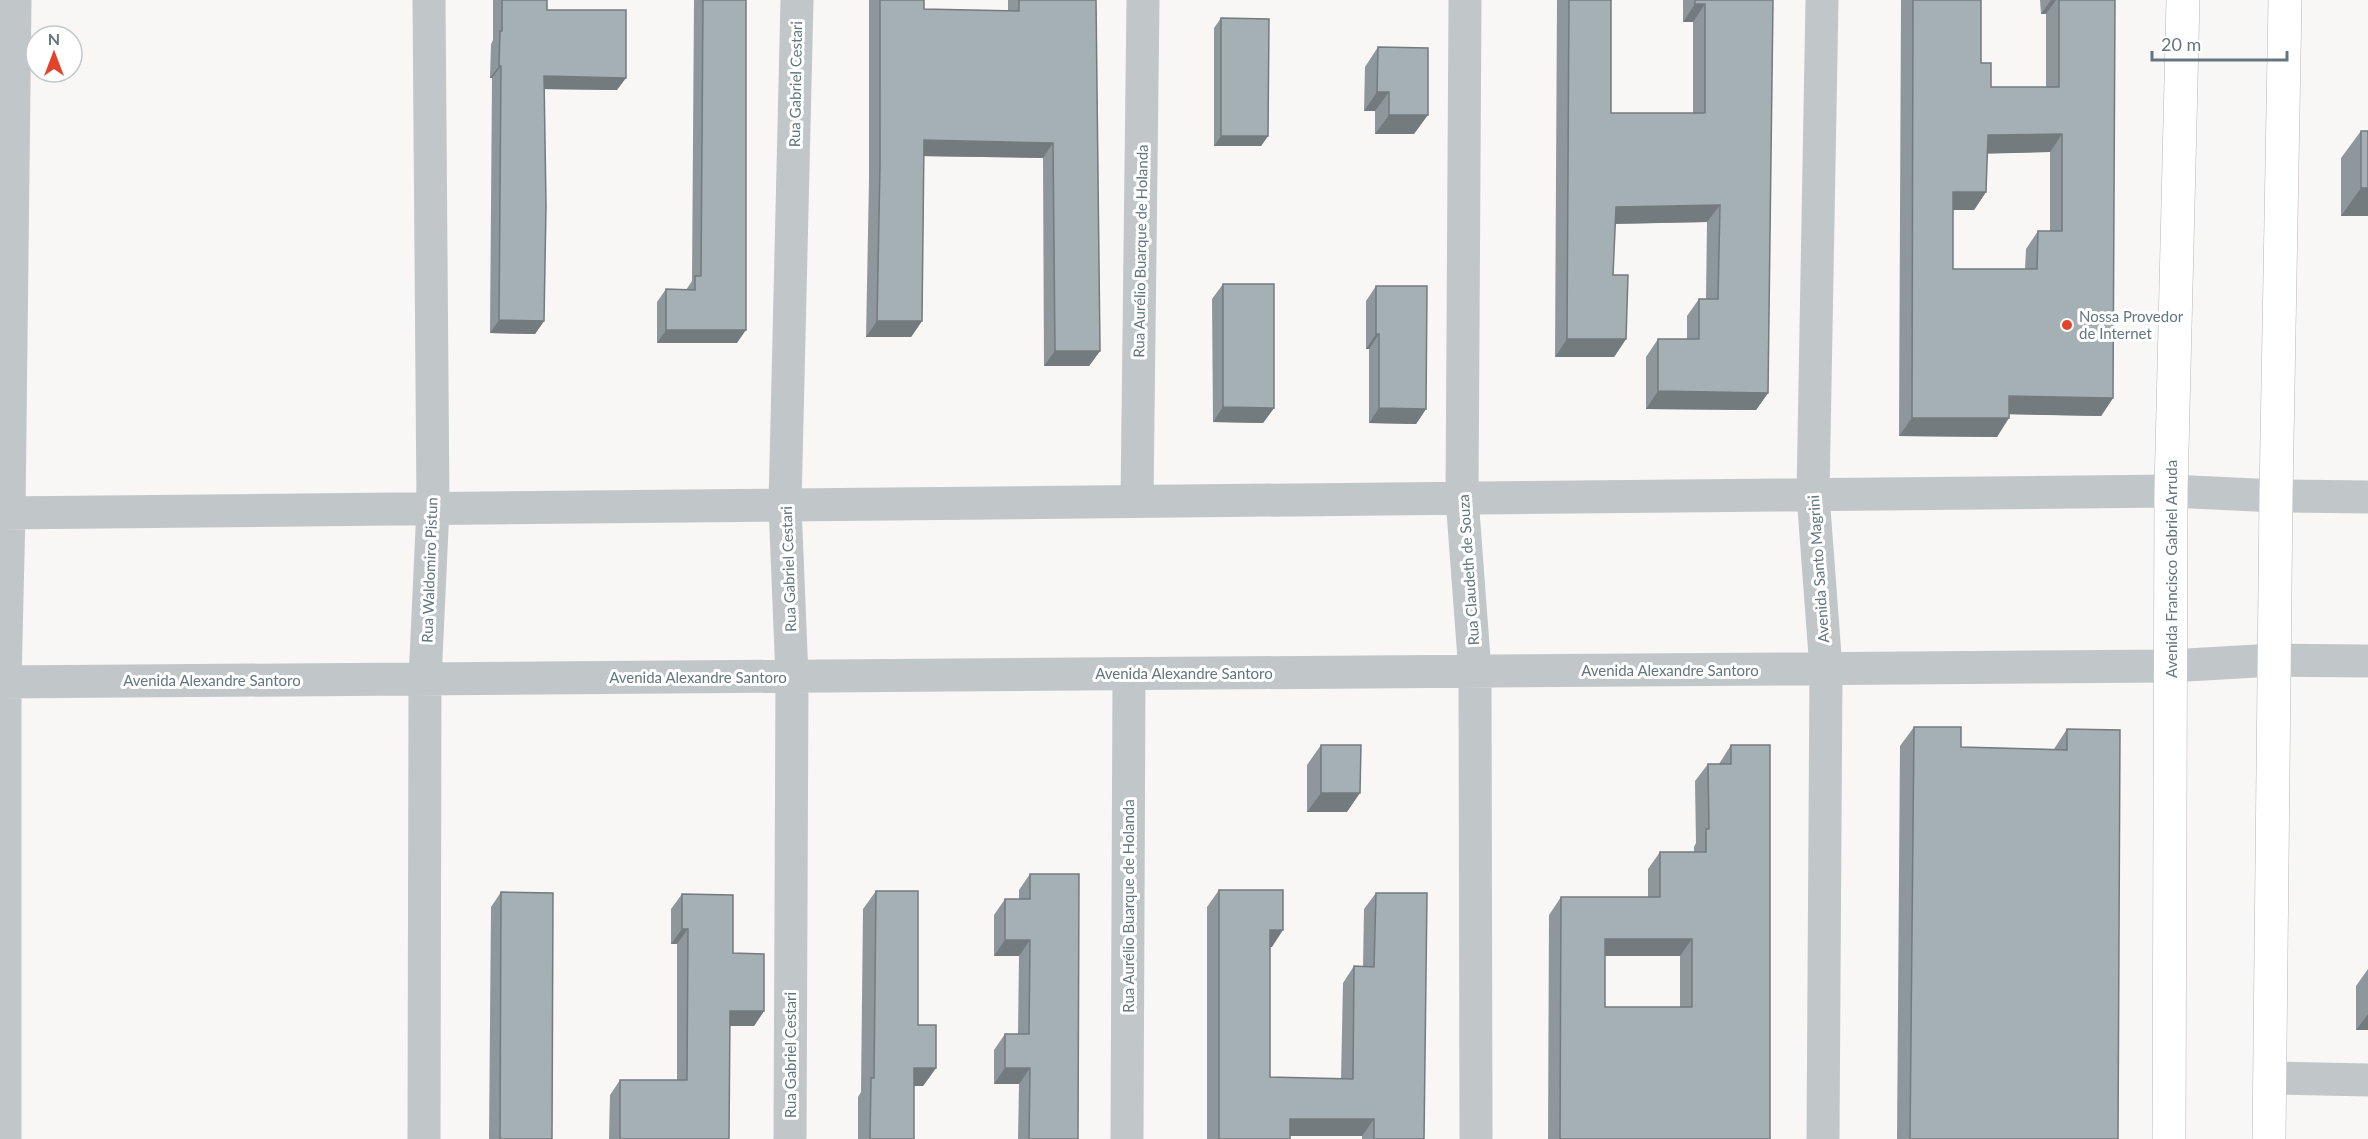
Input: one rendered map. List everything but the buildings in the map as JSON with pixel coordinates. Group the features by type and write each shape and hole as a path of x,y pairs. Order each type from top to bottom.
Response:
{"main road":[{"name":"Avenida Francisco Gabriel Arruda","path":"2169,1139 2171,491 2183,0"},
{"path":"2269,1139 2276,496 2285,0"}],"street":[{"path":"5,1139 2,682 15,0"},
{"name":"Rua Waldomiro Pistun","path":"424,1139 424,679 433,508 429,0"},
{"name":"Rua Gabriel Cestari","path":"790,1139 792,677 785,505 797,0"},
{"name":"Rua Aurélio Buarque de Holanda","path":"1137,501 1143,0"},
{"name":"Rua Claudeth de Souza","path":"1465,0 1462,498 1475,672 1476,1139"},
{"name":"Avenida Santo Magrini","path":"1822,0 1813,495 1826,669 1823,1139"},
{"path":"4,513 2171,491 2276,496 2368,497"},
{"name":"Avenida Alexandre Santoro","path":"2,682 2170,666 2274,660 2368,661"},
{"name":"Rua Aurélio Buarque de Holanda","path":"1127,1139 1129,674"},
{"path":"2270,1078 2368,1080"}],"place":[{"name":"Nossa Provedor de Internet","path":"2067,325"}]}
